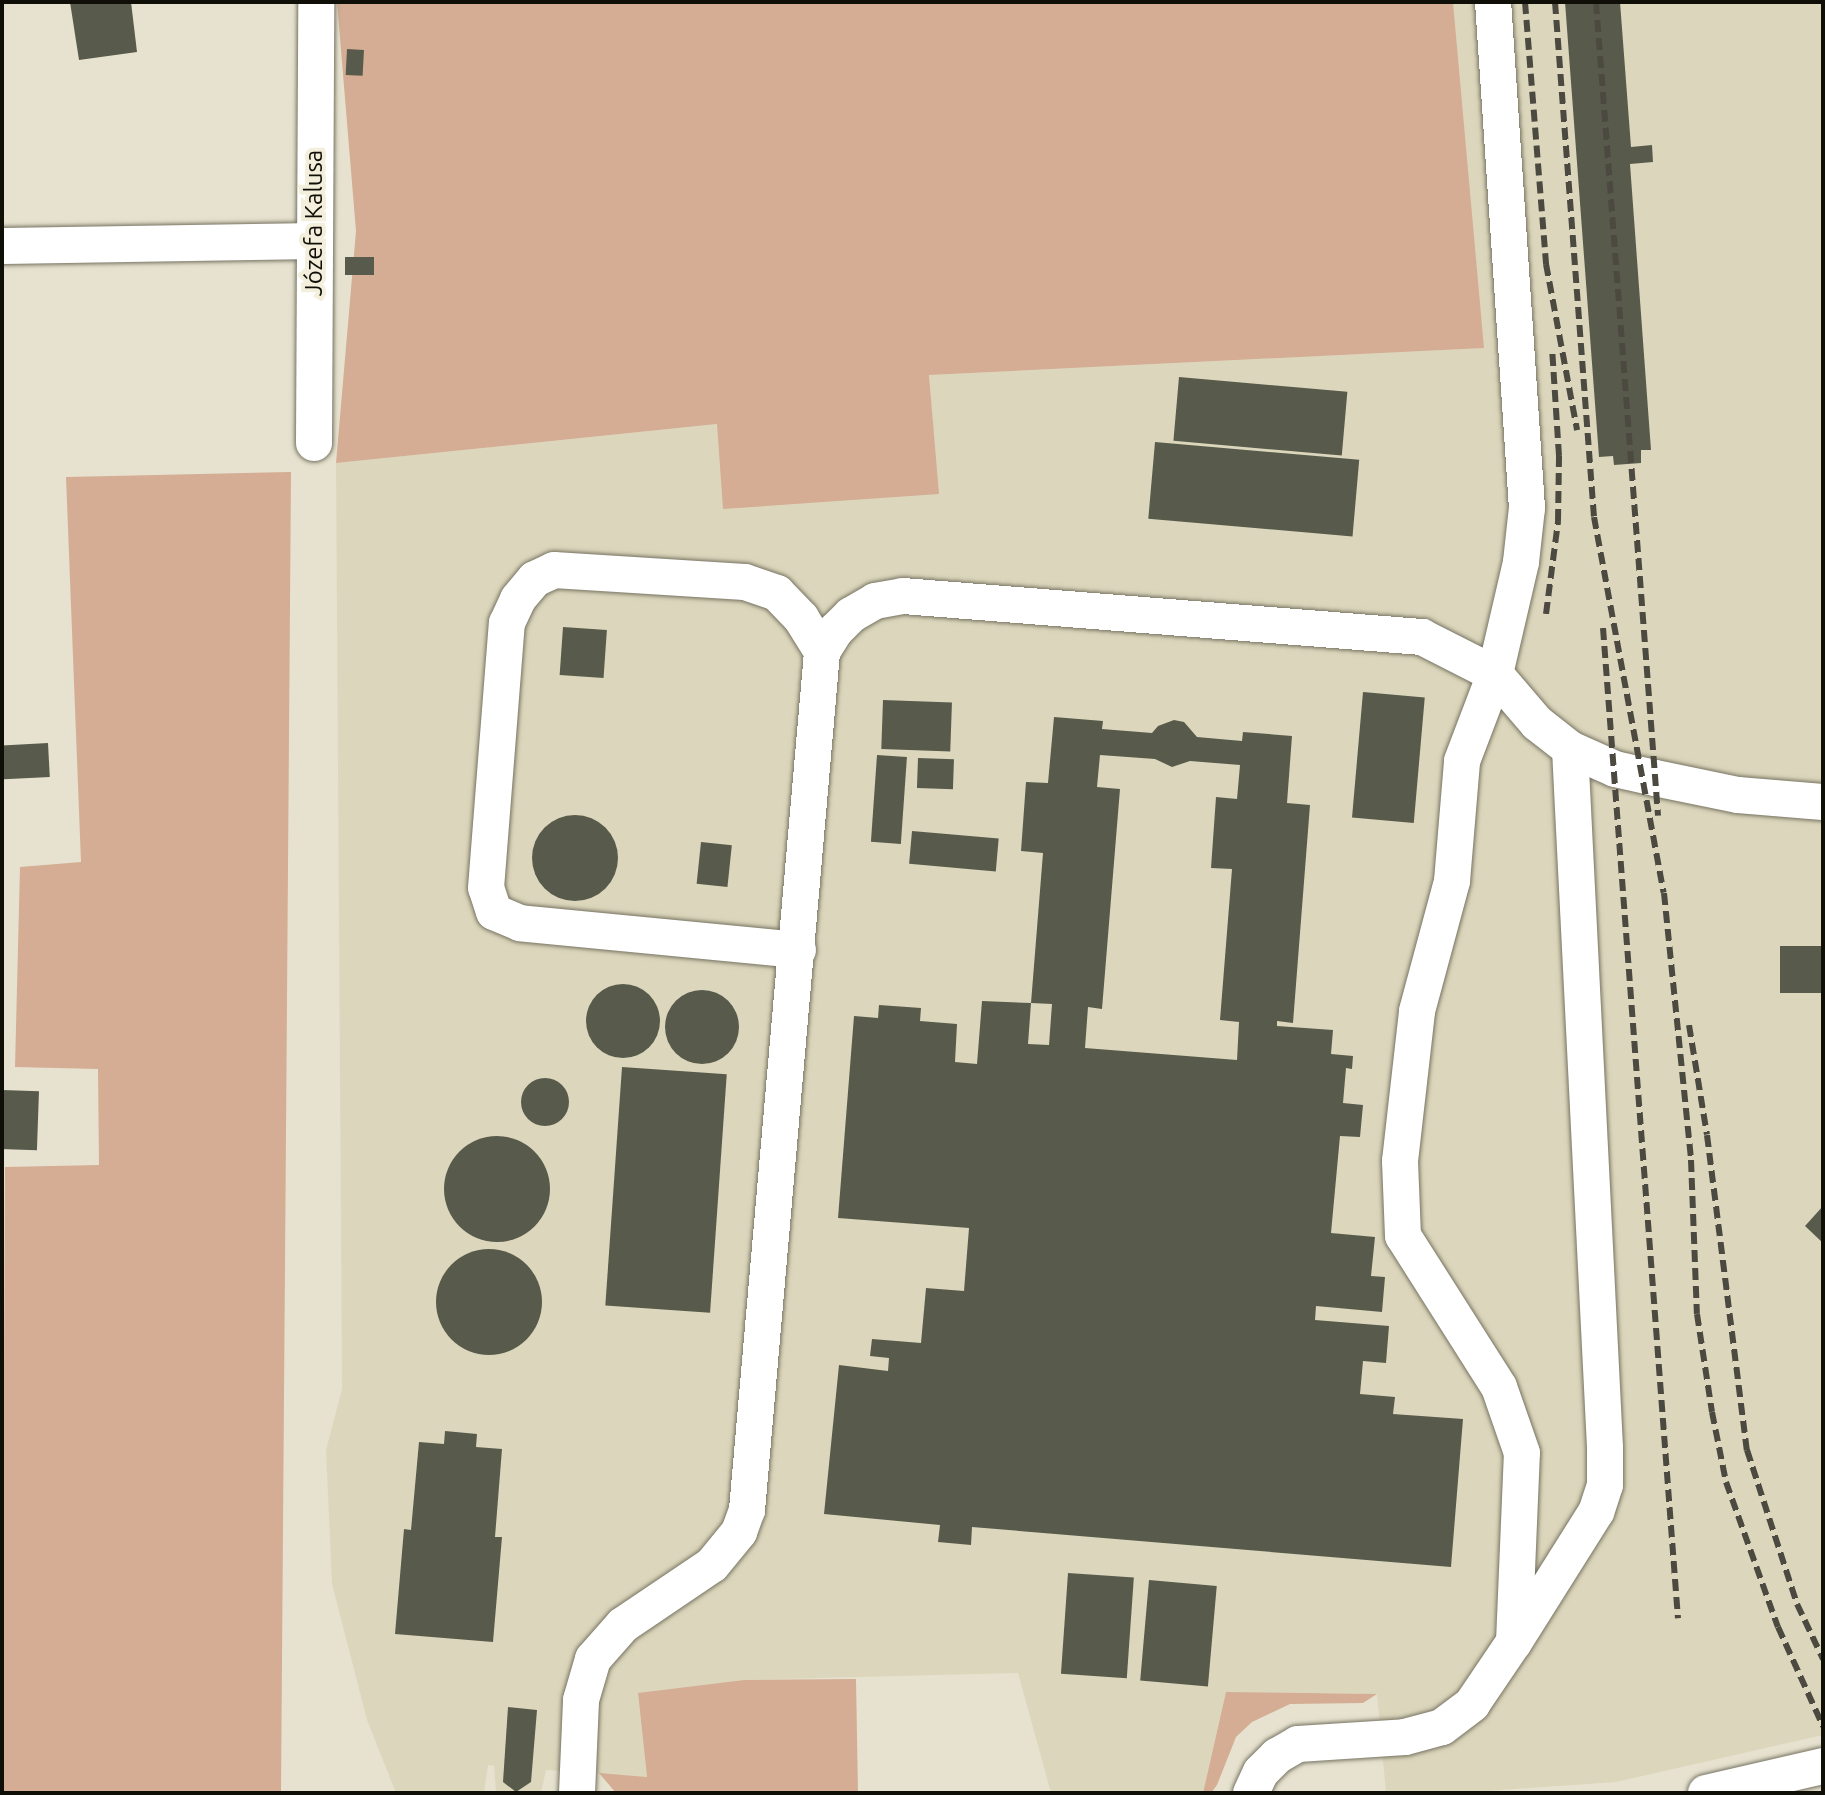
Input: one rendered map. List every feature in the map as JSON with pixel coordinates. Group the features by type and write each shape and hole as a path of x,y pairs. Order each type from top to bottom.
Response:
{"street":[{"name":"Józefa Kalusa","path":"314,443 316,2"},
{"path":"1493,2 1527,508 1521,562 1495,674 1462,761 1452,881 1417,1011 1400,1161 1403,1236 1499,1387 1522,1453 1514,1642"},
{"path":"2,246 313,241"},
{"path":"798,950 520,923 494,912 486,888 505,639 507,623 518,599 535,579 554,570 745,582 777,593 801,618 822,652"},
{"path":"577,1793 581,1700 593,1659 623,1625 712,1565 739,1532 747,1510 822,652 836,630 851,615 875,601 903,596 1422,637 1495,674 1537,723 1570,749 1615,769 1738,795 1823,802"},
{"path":"1251,1793 1261,1772 1277,1756 1298,1744 1405,1737 1442,1727 1472,1704 1596,1512 1605,1485 1570,749"},
{"path":"1706,1793 1818,1767"}],"shaded area":[{"path":"337,2 1453,2 1484,348 929,375 939,494 723,509 717,424 336,463 356,231"},
{"path":"1453,2 1823,2 1823,1735 1616,1782 1459,1793 1386,1793 1377,1694 1226,1692 1203,1793 1051,1793 1018,1673 744,1680 638,1694 647,1777 546,1770 541,1793 496,1793 494,1766 488,1765 484,1793 396,1793 367,1720 332,1584 326,1450 342,1389 336,463 718,424 938,494 929,375 1483,348"},
{"path":"291,472 281,1793 2,1793 5,1167 99,1165 98,1069 15,1067 20,867 81,862 66,477"},
{"path":"856,1679 858,1793 616,1793 599,1773 647,1777 638,1693 744,1680"},
{"path":"1226,1692 1377,1694 1363,1703 1290,1704 1252,1722 1236,1737 1217,1785 1211,1793 1203,1793"}],"building":[{"path":"70,2 131,2 137,52 79,60"},
{"path":"1565,2 1620,2 1631,147 1652,145 1653,162 1630,164 1651,450 1641,450 1641,463 1614,465 1613,456 1599,457"},
{"path":"347,49 364,50 363,76 346,75"},
{"path":"345,257 374,257 374,275 345,275"},
{"path":"1179,377 1347,392 1342,455 1173,441"},
{"path":"1155,442 1359,460 1353,537 1148,519"},
{"path":"563,627 607,630 604,678 560,675"},
{"path":"1363,692 1425,697 1414,823 1352,818"},
{"path":"883,700 952,702 950,751 881,749"},
{"path":"1054,717 1103,721 1102,729 1152,733 1158,726 1174,720 1184,722 1197,737 1242,741 1243,732 1292,736 1287,803 1310,805 1293,1023 1277,1021 1277,1026 1333,1030 1331,1054 1353,1056 1352,1069 1346,1068 1343,1103 1363,1105 1360,1137 1340,1136 1331,1233 1375,1237 1371,1276 1385,1277 1382,1312 1316,1306 1315,1320 1389,1326 1386,1363 1363,1361 1360,1394 1395,1397 1393,1414 1463,1419 1451,1567 972,1527 971,1545 938,1542 940,1525 824,1514 839,1365 888,1371 889,1358 870,1356 872,1339 921,1343 926,1288 964,1291 969,1228 838,1218 854,1016 878,1018 879,1005 921,1008 920,1021 957,1024 955,1062 977,1064 982,1001 1031,1003 1043,853 1021,851 1026,782 1048,783","holes":["1100,755 1155,759 1172,767 1190,761 1240,765 1237,799 1216,797 1211,868 1232,869 1220,1020 1239,1022 1237,1060 1085,1048 1088,1007 1102,1009 1120,789 1097,787","1031,1003 1052,1004 1049,1045 1028,1044"]},
{"path":"48,743 50,777 4,779 2,745"},
{"path":"877,755 907,757 901,844 871,842"},
{"path":"918,758 954,759 953,789 917,788"},
{"path":"575,815 592,818 606,827 615,841 618,858 615,875 606,889 592,898 575,901 558,898 544,889 535,875 532,858 535,841 544,827 558,818"},
{"path":"912,831 999,839 996,871 909,864"},
{"path":"701,842 732,845 727,887 697,884"},
{"path":"1780,946 1823,946 1823,993 1780,993"},
{"path":"623,984 644,990 654,1000 660,1021 654,1042 644,1052 623,1058 602,1052 592,1042 586,1021 592,1000 602,990"},
{"path":"702,990 723,996 733,1006 739,1027 733,1048 723,1058 702,1064 681,1058 671,1048 665,1027 671,1006 681,996"},
{"path":"622,1067 727,1074 710,1313 605,1305"},
{"path":"545,1078 562,1085 569,1102 562,1119 545,1126 528,1119 521,1102 528,1085"},
{"path":"2,1090 39,1091 37,1150 2,1149"},
{"path":"497,1136 517,1140 534,1152 546,1169 550,1189 546,1209 534,1226 517,1238 497,1242 477,1238 460,1226 448,1209 444,1189 448,1169 460,1152 477,1140"},
{"path":"1823,1206 1823,1243 1805,1226"},
{"path":"489,1249 509,1253 526,1265 538,1282 542,1302 538,1322 526,1339 509,1351 489,1355 469,1351 452,1339 440,1322 436,1302 440,1282 452,1265 469,1253"},
{"path":"445,1431 477,1434 476,1447 502,1449 495,1537 502,1537 493,1642 395,1634 404,1529 411,1530 419,1442 444,1444"},
{"path":"1068,1573 1134,1578 1127,1678 1061,1674"},
{"path":"1149,1580 1217,1586 1208,1687 1140,1681"},
{"path":"508,1707 537,1710 531,1782 516,1792 503,1782"}],"railway":[{"path":"1525,2 1546,264 1577,430"},
{"path":"1555,2 1594,517 1664,893 1691,1160 1697,1314 1712,1412 1726,1482 1778,1627 1823,1726"},
{"path":"1596,2 1658,816"},
{"path":"1546,614 1558,521 1559,456 1552,348"},
{"path":"1603,628 1678,1618"},
{"path":"1689,1025 1707,1135 1747,1450 1797,1604 1823,1659"}]}
